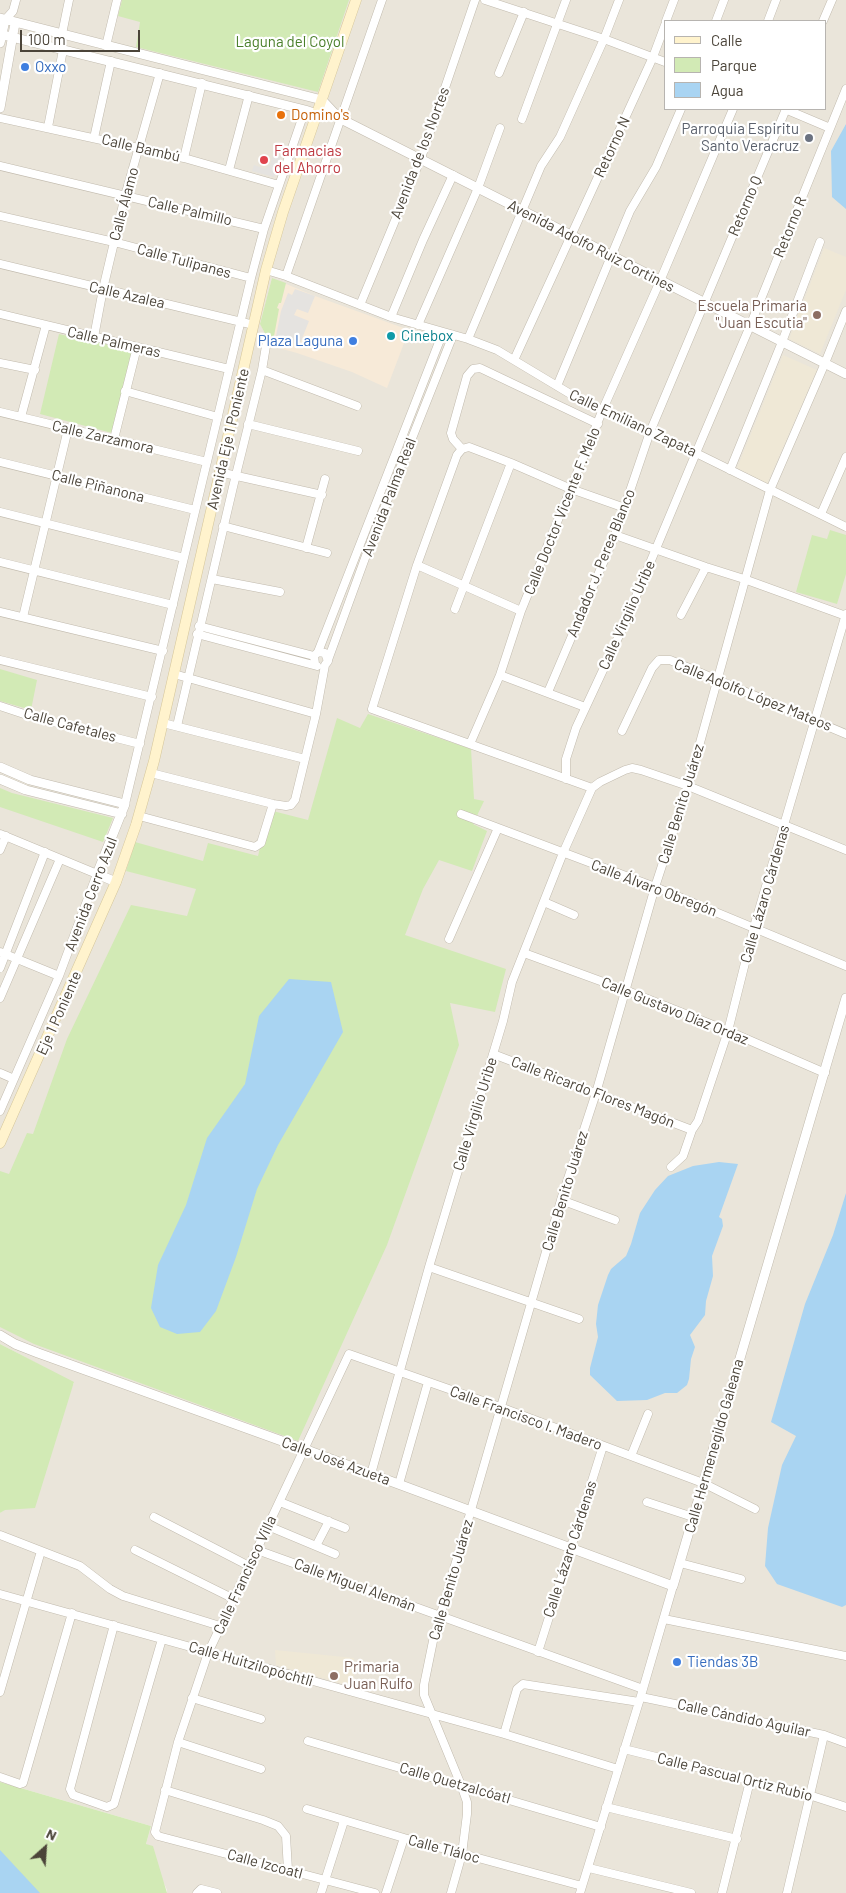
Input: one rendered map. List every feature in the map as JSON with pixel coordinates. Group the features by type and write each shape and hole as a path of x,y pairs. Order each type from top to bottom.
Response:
{"main road":[{"name":"Avenida Eje 1 Poniente","path":"116,882 139,816 151,773 266,270 283,212 356,0"},
{"name":"Eje 1 Poniente","path":"0,1143 116,882"}],"street":[{"path":"0,108 13,37 15,22 13,11 16,0"},
{"path":"62,34 69,0"},
{"path":"106,46 117,0"},
{"path":"286,276 339,118 382,0"},
{"name":"Avenida de los Nortes","path":"360,305 421,158 475,0"},
{"path":"485,0 604,39 664,62"},
{"path":"522,119 566,0"},
{"path":"468,339 541,166 560,137 604,39 619,0"},
{"name":"Retorno N","path":"666,20 674,0"},
{"path":"716,20 724,0"},
{"path":"768,20 776,0"},
{"path":"823,20 832,0"},
{"path":"2,19 13,11"},
{"path":"499,73 524,12"},
{"path":"2,19 322,100"},
{"path":"1,37 2,19"},
{"name":"Retorno N","path":"514,360 653,57 664,26"},
{"name":"Avenida Adolfo Ruiz Cortines","path":"1,37 13,37 339,118 846,374"},
{"path":"48,127 63,50"},
{"path":"94,138 111,61"},
{"path":"171,76 174,63"},
{"name":"Calle Álamo","path":"94,337 103,289 125,196 160,73"},
{"path":"229,170 246,95 245,80"},
{"path":"184,158 202,83"},
{"name":"Retorno R","path":"696,452 750,326 846,89"},
{"name":"Avenida Adolfo Ruiz Cortines","path":"322,100 339,118"},
{"name":"Avenida Eje 1 Poniente","path":"122,814 152,697 251,278 264,229 305,110"},
{"path":"557,386 630,211 656,167 682,110"},
{"name":"Calle Doctor Vicente F. Melo","path":"470,744 500,675 521,611 603,409 733,110"},
{"name":"Retorno Q","path":"650,432 786,110"},
{"path":"788,110 830,128"},
{"name":"Calle Bambú","path":"0,118 184,158 279,185"},
{"path":"418,326 478,188 500,128"},
{"name":"Calle Palmillo","path":"0,166 264,229"},
{"path":"391,317 453,175"},
{"name":"Calle Tulipanes","path":"0,216 114,242 251,278"},
{"path":"730,470 820,242"},
{"name":"Calle Azalea","path":"0,264 254,325"},
{"name":"Calle Emiliano Zapata","path":"266,270 391,317 468,339 489,347 582,401 696,452 846,527"},
{"name":"Calle Benito Juárez","path":"452,1893 462,1854 468,1814 462,1785 427,1704 424,1685 440,1616 561,1200 596,1093 655,887 688,786 770,490 846,311"},
{"name":"Calle Palmeras","path":"0,314 229,368"},
{"path":"21,417 46,326"},
{"path":"198,634 316,657 325,653 327,662 320,667 316,657 368,538 443,332"},
{"name":"Avenida Palma Real","path":"273,804 286,806 291,805 295,800 327,662 368,538 413,435 453,335"},
{"name":"Avenida Eje 1 Poniente","path":"177,726 223,526 262,370 266,346"},
{"path":"114,440 136,347"},
{"path":"0,363 35,370"},
{"path":"462,449 453,440 451,433 467,376 473,369 480,368 598,424"},
{"path":"262,370 356,406"},
{"path":"125,391 218,417"},
{"name":"Calle Zarzamora","path":"0,412 207,462"},
{"path":"248,424 358,451"},
{"path":"23,617 68,429"},
{"path":"405,432 413,435"},
{"name":"Andador J. Perea Blanco","path":"548,692 615,535 650,432"},
{"path":"625,508 572,489 469,447 462,449 456,455 417,565 372,709 592,788 600,782 632,768 688,786 846,850"},
{"name":"Calle Virgilio Uribe","path":"566,779 566,759 585,707 624,625 696,452"},
{"path":"821,514 846,456"},
{"name":"Calle Piñanona","path":"0,462 196,510"},
{"path":"456,609 511,463"},
{"path":"219,472 322,496"},
{"path":"306,548 326,479"},
{"path":"0,512 184,558"},
{"path":"223,526 327,553"},
{"path":"615,535 846,615"},
{"path":"0,562 173,604"},
{"path":"417,565 521,611"},
{"path":"682,615 706,567"},
{"path":"212,579 280,592"},
{"path":"0,612 163,651"},
{"name":"Calle Lázaro Cárdenas","path":"671,1167 683,1156 692,1130 698,1121 728,1030 754,927 846,615"},
{"path":"200,626 316,657"},
{"path":"179,654 193,656"},
{"path":"0,660 152,697"},
{"name":"Calle Adolfo López Mateos","path":"622,732 652,668 659,660 670,660 846,734"},
{"path":"174,674 316,714"},
{"path":"500,675 585,707"},
{"name":"Calle Cafetales","path":"0,706 30,716 140,744"},
{"path":"163,723 305,759"},
{"path":"0,768 30,780 125,804"},
{"path":"139,816 255,846 260,843 273,804 151,773"},
{"path":"0,779 26,790 122,814"},
{"name":"Calle Virgilio Uribe","path":"371,1474 428,1267 503,1022 512,982 563,853 592,788"},
{"name":"Avenida Cerro Azul","path":"0,1111 59,976 97,874 122,814"},
{"name":"Calle Álvaro Obregón","path":"461,814 655,887 846,966"},
{"path":"449,938 498,828"},
{"path":"0,850 3,835 116,882"},
{"path":"0,968 3,953 45,852"},
{"path":"0,998 60,859"},
{"path":"544,902 574,915"},
{"path":"3,953 59,976"},
{"name":"Calle Gustavo Díaz Ordaz","path":"524,953 728,1030 825,1073"},
{"name":"Calle Hermenegildo Galeana","path":"581,1890 664,1619 846,998"},
{"name":"Calle Ricardo Flores Magón","path":"493,1054 692,1130"},
{"path":"0,1073 14,1079"},
{"path":"561,1200 615,1220"},
{"path":"428,1267 579,1319"},
{"name":"Calle José Azueta","path":"0,1335 15,1344 46,1356 472,1510 673,1586"},
{"name":"Calle Francisco I. Madero","path":"349,1354 500,1407 703,1483 755,1509"},
{"name":"Calle Francisco Villa","path":"156,1834 178,1742 208,1653 349,1354"},
{"path":"399,1484 428,1382"},
{"path":"631,1456 648,1414"},
{"name":"Calle Lázaro Cárdenas","path":"538,1652 603,1446"},
{"path":"280,1502 345,1528"},
{"path":"647,1502 693,1517"},
{"path":"154,1517 250,1566"},
{"path":"316,1546 328,1521"},
{"path":"268,1526 335,1554"},
{"path":"0,1535 80,1566 110,1589 123,1596 220,1626"},
{"path":"135,1550 234,1599"},
{"name":"Calle Miguel Alemán","path":"257,1550 538,1652 641,1696"},
{"path":"0,1692 41,1551"},
{"path":"680,1563 741,1579"},
{"name":"Calle Huitzilopóchtli","path":"0,1594 504,1734 618,1769"},
{"path":"0,1777 22,1784 72,1613"},
{"path":"664,1619 846,1656"},
{"path":"114,1625 71,1792 73,1795 99,1804 112,1806 114,1804 162,1639"},
{"path":"504,1734 517,1689 523,1684 641,1696"},
{"name":"Calle Cándido Aguilar","path":"641,1696 824,1735 846,1743"},
{"path":"192,1698 261,1720"},
{"path":"788,1893 809,1794 824,1735"},
{"name":"Calle Quetzalcóatl","path":"308,1741 601,1827"},
{"path":"178,1742 262,1769"},
{"name":"Calle Pascual Ortiz Rubio","path":"624,1749 809,1794 846,1807"},
{"path":"722,1893 750,1781"},
{"path":"165,1790 278,1826 286,1836 288,1870"},
{"path":"606,1808 736,1839"},
{"name":"Calle Tláloc","path":"307,1810 581,1890"},
{"path":"320,1893 344,1821"},
{"name":"Calle Izcoatl","path":"156,1834 375,1893"},
{"path":"386,1893 404,1838"},
{"path":"589,1868 691,1893"},
{"path":"199,1891 217,1893"}],"shaded area":[{"path":"0,0 846,0 846,1893 167,1893 146,1844 151,1826 0,1782 0,1513 4,1510 74,1383 0,1344"},
{"path":"273,155 281,156 274,177 252,171 254,165 265,169 270,165"},
{"name":"Escuela Primaria \"Juan Escutia\"","path":"824,248 846,257 846,290 820,354 789,339"},
{"name":"Plaza Laguna","path":"272,278 315,296 409,330 387,388 352,372 268,345 269,341 260,324"},
{"path":"295,289 315,296 308,313 297,309 294,315 309,321 299,346 290,342 291,339 276,336 281,311 288,293 292,295"},
{"path":"783,355 817,370 767,484 737,468"},
{"name":"Primaria Juan Rulfo","path":"275,1650 354,1658 354,1687 276,1665"}],"green space":[{"name":"Laguna del Coyol","path":"122,0 349,0 318,92 136,47 140,22 118,16"},
{"path":"272,278 286,283 281,303 279,303 277,308 279,309 272,347 268,345 269,341 260,324"},
{"path":"59,334 132,350 112,433 40,414"},
{"path":"830,530 846,535 846,574 837,604 796,592 812,535 827,539"},
{"path":"0,669 37,680 31,710 0,701"},
{"path":"368,714 471,749 474,799 484,801 473,824 487,831 472,871 439,860 423,889 405,935 506,969 495,1012 450,1003 459,1045 387,1245 298,1441 34,1344 0,1327 0,1171 9,1174 27,1133 33,1134 67,1039 131,905 187,916 196,889 126,871 135,842 203,861 208,843 258,856 269,810 308,820 337,718 360,728"},
{"path":"0,788 12,793 113,818 103,842 0,807"},
{"path":"0,1344 74,1382 35,1508 5,1510 0,1513"},
{"path":"0,1782 151,1826 146,1844 153,1846 167,1893 0,1893"}],"water":[{"path":"846,124 846,209 832,197 831,151"},
{"path":"289,979 331,982 343,1032 278,1145 257,1189 236,1257 216,1311 200,1332 177,1334 160,1327 151,1308 158,1265 186,1205 207,1138 245,1084 259,1016"},
{"path":"719,1162 738,1164 719,1217 722,1219 723,1226 712,1256 713,1276 706,1301 705,1315 690,1335 695,1347 687,1385 677,1393 665,1393 647,1400 617,1401 590,1375 598,1337 596,1324 598,1305 608,1275 611,1269 626,1256 640,1213 655,1190 668,1176 693,1166"},
{"path":"846,1193 846,1605 842,1607 777,1584 765,1566 768,1528 782,1465 796,1436 771,1422 805,1304 833,1235"},
{"path":"0,1850 40,1893 0,1893"}],"place":[{"name":"Oxxo","path":"25,67"},
{"name":"Domino's","path":"281,115"},
{"name":"Parroquia Espiritu Santo Veracruz","path":"809,138"},
{"name":"Farmacias del Ahorro","path":"264,160"},
{"name":"Escuela Primaria \"Juan Escutia\"","path":"817,315"},
{"name":"Cinebox","path":"391,336"},
{"name":"Plaza Laguna","path":"353,341"},
{"name":"Tiendas 3B","path":"677,1662"},
{"name":"Primaria Juan Rulfo","path":"334,1676"}]}
